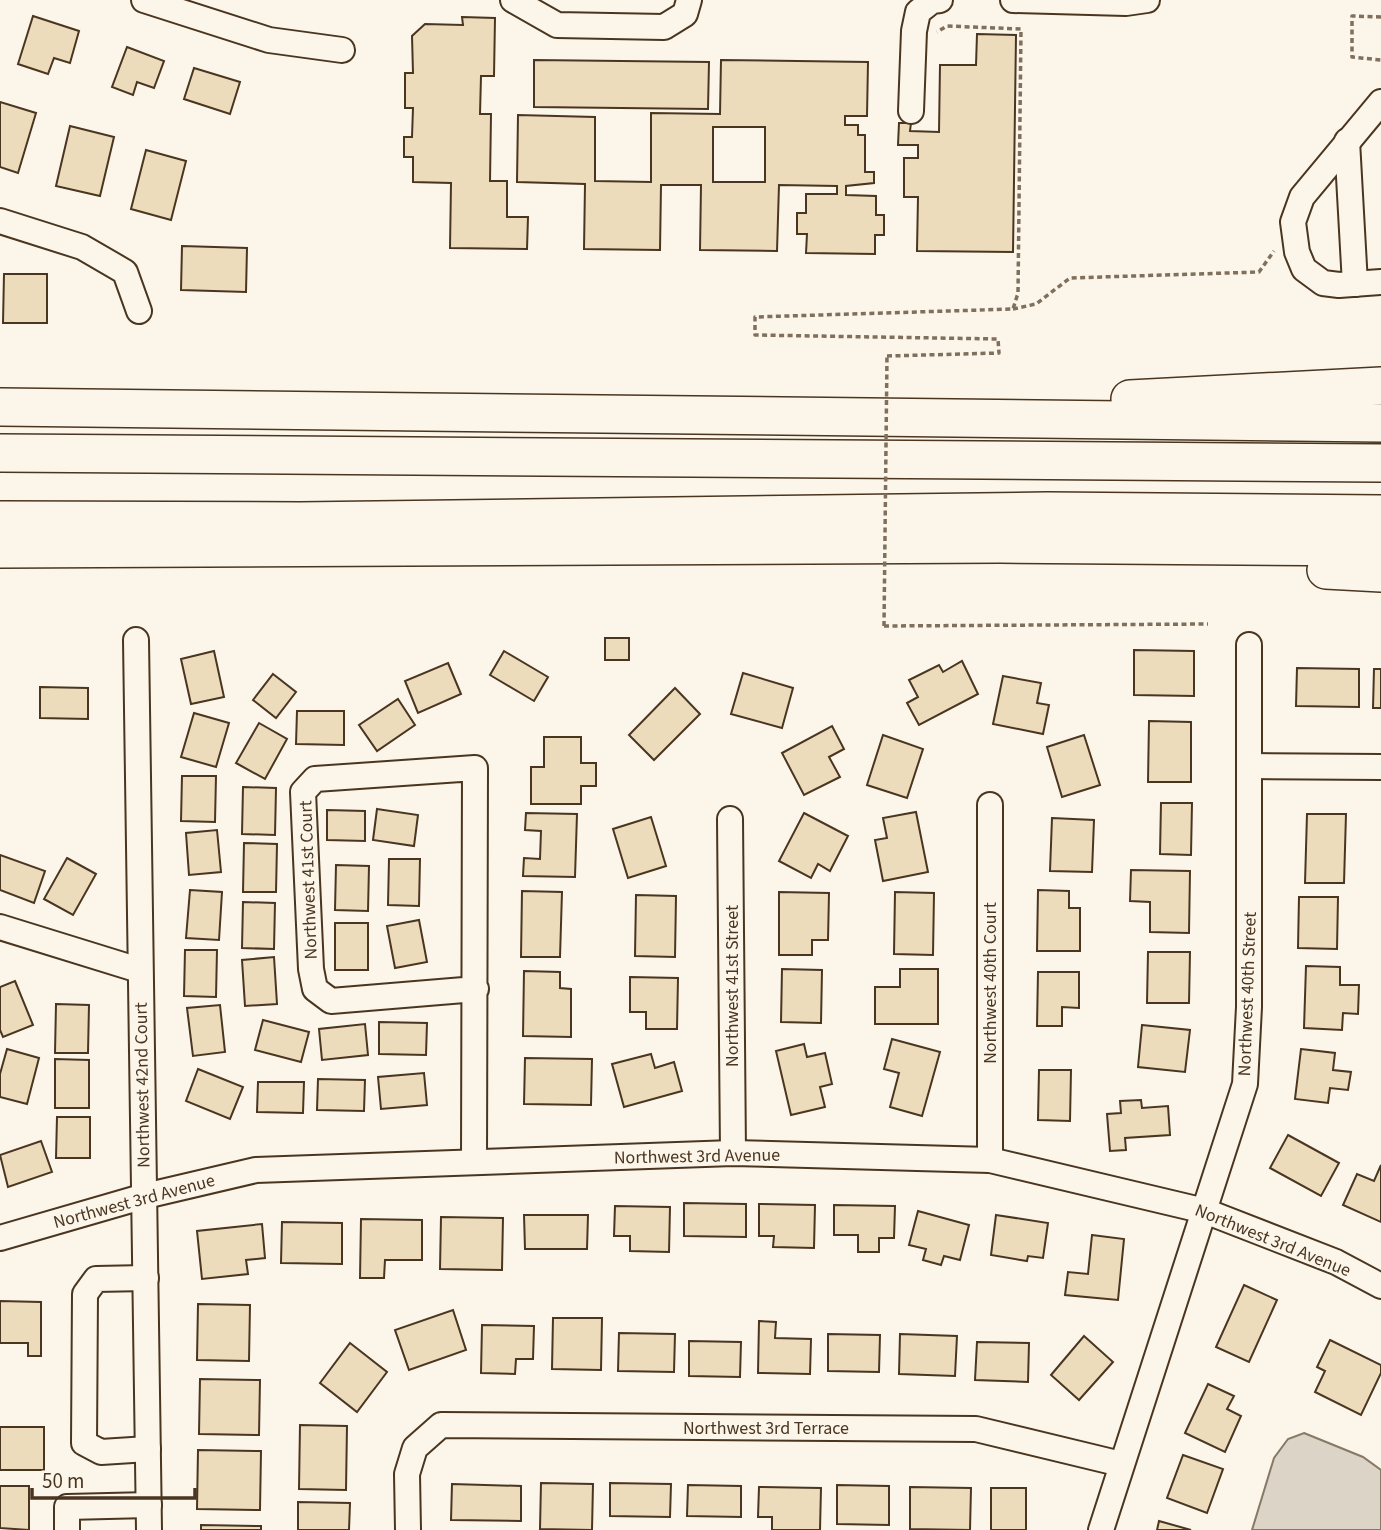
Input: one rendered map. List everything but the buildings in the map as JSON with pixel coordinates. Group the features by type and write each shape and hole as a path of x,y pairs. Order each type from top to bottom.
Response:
{"highway":[{"path":"914,418 1157,396 1381,386"},
{"path":"0,407 1381,423"},
{"path":"0,453 1381,463"},
{"path":"0,496 942,505 1048,511"},
{"path":"0,520 353,521 1048,511 1381,514"},
{"path":"1000,544 1070,568 1317,569 1381,573"},
{"path":"0,549 1000,544 1381,547"}],"street":[{"path":"144,0 268,40 342,50"},
{"path":"513,0 557,25 664,27 685,14 689,0"},
{"path":"911,111 914,31 918,12 932,1 940,0"},
{"path":"1013,0 1126,3 1147,0"},
{"path":"1381,102 1302,197 1293,222 1297,251 1304,269 1324,283 1381,282"},
{"path":"1347,141 1355,284"},
{"path":"0,221 82,247 125,272 139,311"},
{"name":"Northwest 42nd Court","path":"136,640 149,1530"},
{"name":"Northwest 40th Street","path":"1101,1530 1245,1083 1249,1007 1249,645"},
{"path":"1250,766 1381,767"},
{"name":"Northwest 41st Court","path":"474,1162 476,989 475,768 315,779 303,792 311,969 315,989 331,1001 476,989"},
{"name":"Northwest 40th Court","path":"990,806 990,1160"},
{"name":"Northwest 41st Street","path":"730,819 733,1153"},
{"path":"0,927 139,970"},
{"name":"Northwest 3rd Avenue","path":"0,1238 145,1196 256,1170 733,1153 990,1160 1205,1211 1336,1262 1381,1286"},
{"path":"146,1278 96,1279 85,1294 85,1443 101,1452 148,1449"},
{"name":"Northwest 3rd Terrace","path":"408,1530 407,1474 415,1448 442,1425 976,1429 1121,1464"},
{"path":"67,1530 67,1507 149,1505"}],"path":[{"path":"1381,17 1352,16 1352,57 1381,60"},
{"path":"914,31 941,32 947,26 1021,29 1018,293 1013,309"},
{"path":"1208,624 884,626 887,356 999,353 998,339 755,335 755,317 1013,309 1035,304 1070,278 1259,272 1274,250"}],"shaded area":[{"path":"1304,1433 1363,1457 1381,1470 1381,1530 1252,1530 1274,1458 1288,1439"}]}
